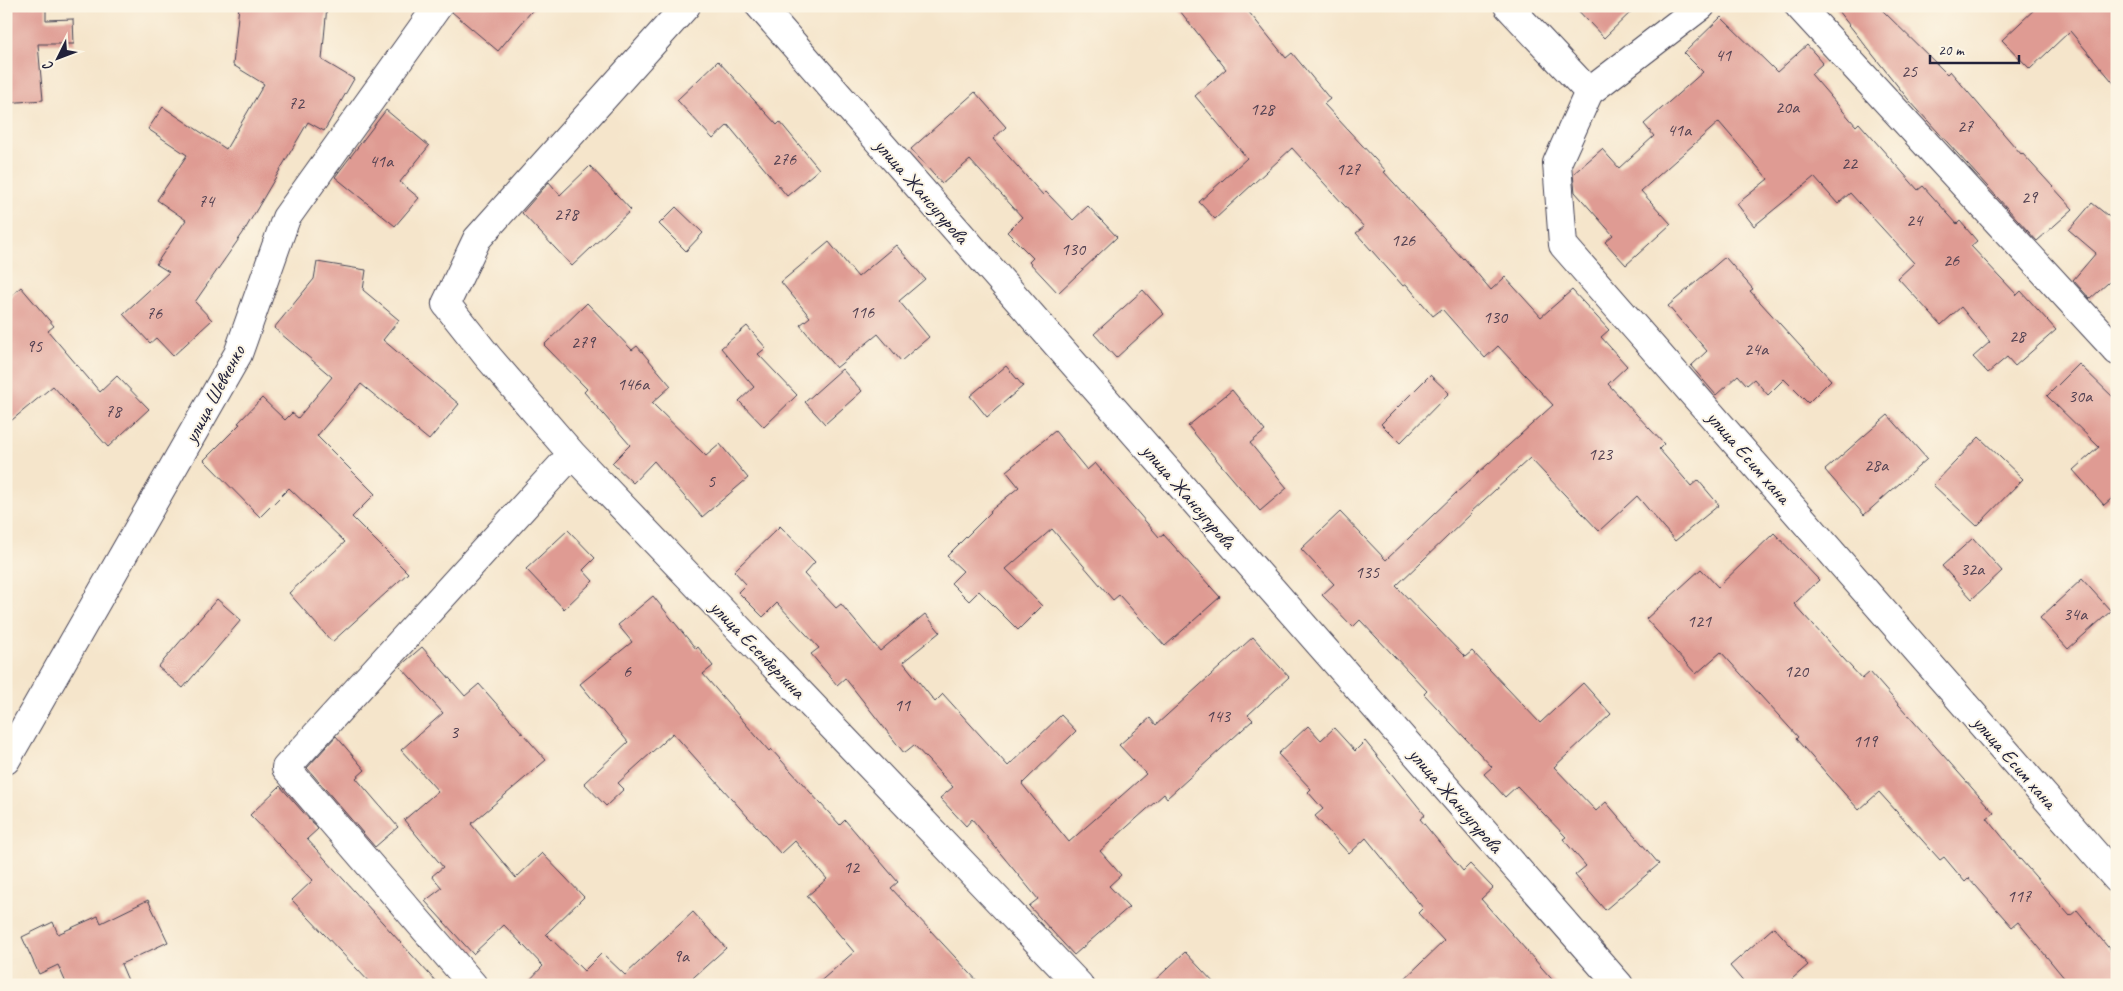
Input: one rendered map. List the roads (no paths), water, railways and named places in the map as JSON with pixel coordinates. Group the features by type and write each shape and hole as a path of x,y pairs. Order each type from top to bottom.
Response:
{"street":[{"name":"улица Шевченко","path":"6,760 238,354 286,218 438,6"},
{"name":"улица Есенберлина","path":"686,6 477,239 446,304 488,357 572,454 1079,985"},
{"name":"улица Жансугурова","path":"760,6 1619,985"},
{"path":"1508,6 1589,92 1701,6"},
{"path":"1800,6 2117,351"},
{"name":"улица Есим хана","path":"1589,92 1557,163 1563,245 2117,879"},
{"path":"473,985 286,768 572,454"}]}
